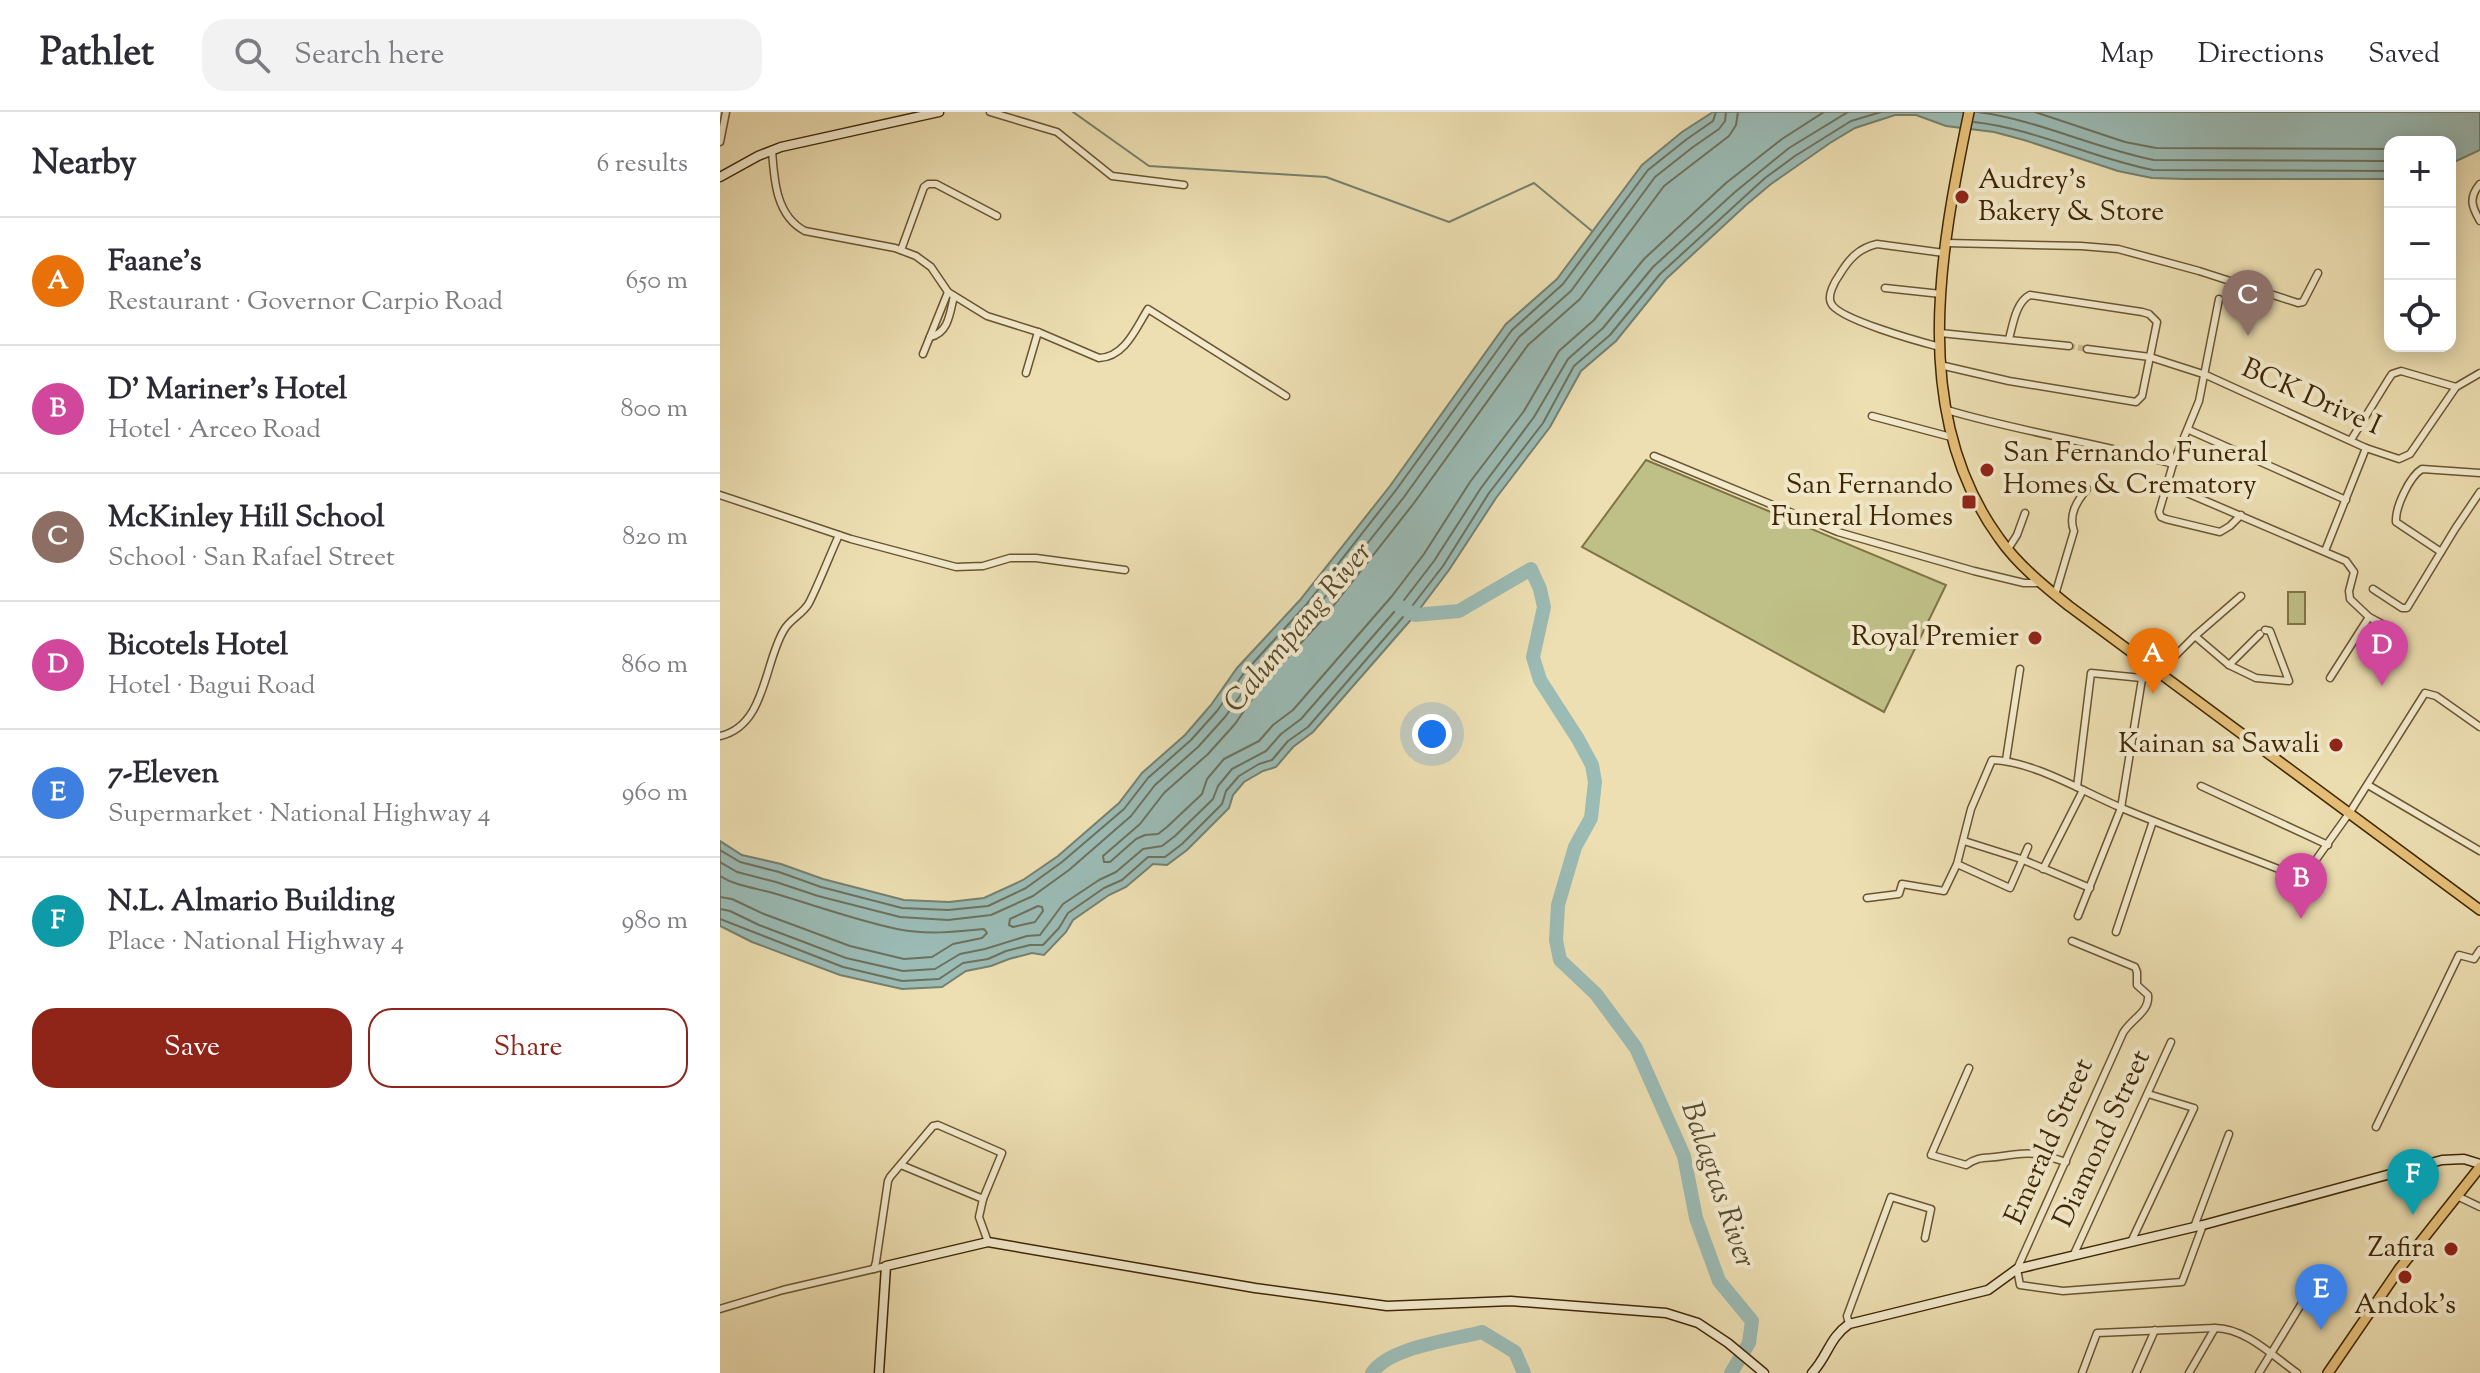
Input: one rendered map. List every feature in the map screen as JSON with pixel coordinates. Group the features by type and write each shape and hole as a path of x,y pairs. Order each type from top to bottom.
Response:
{"main road":[{"path":"1969,112 1945,248 1940,365 1951,437 1978,504 1999,538 2055,595 2480,910"},
{"path":"2328,1373 2382,1293 2480,1166"}],"street":[{"path":"720,142 726,112"},
{"path":"720,177 772,150 939,112"},
{"path":"990,112 1057,132 1112,176 1184,185"},
{"path":"772,150 776,187 784,212 793,224 815,234 901,250 927,263 951,294 987,316 1038,332 1088,355 1107,358 1120,351 1148,309 1286,396"},
{"path":"901,250 924,187 928,184 936,184 997,216"},
{"path":"2480,184 2471,200 2480,221"},
{"path":"1940,347 1841,313 1831,303 1830,296 1838,276 1858,251 1877,244 1945,248 2081,246 2118,249 2298,303 2303,302 2318,273"},
{"path":"1885,288 1941,294"},
{"path":"923,354 930,337 940,334 945,327 951,294"},
{"path":"1940,365 2009,381 2132,402 2140,400 2142,396 2157,322 2142,312 2030,295 2021,303 2009,339"},
{"path":"2219,299 2206,375 2189,430 2173,464 2159,507 2161,517 2220,532 2241,515"},
{"path":"1026,373 1038,332"},
{"path":"1940,333 2069,346"},
{"name":"BCK Drive I","path":"2087,349 2150,357 2206,375 2393,459 2405,458 2456,387 2480,373"},
{"path":"2351,440 2396,372 2456,387"},
{"path":"1945,410 2173,464"},
{"path":"1872,416 1951,437"},
{"path":"2189,430 2346,500"},
{"path":"2325,551 2366,448"},
{"path":"1654,456 1838,532 1974,571 2024,583 2041,583"},
{"path":"2441,552 2396,522 2397,511 2415,474 2422,469 2480,473"},
{"path":"2166,484 2352,565 2354,572 2350,599 2369,617 2384,625"},
{"path":"2055,595 2074,531 2071,524 2076,502 2087,489"},
{"path":"2373,589 2402,608 2407,608 2480,492"},
{"path":"720,495 839,535 956,567 983,566 1010,558 1036,558 1125,570"},
{"path":"2008,549 2025,513"},
{"path":"720,736 733,731 751,713 784,628 809,603 839,535"},
{"path":"2043,869 2080,788 2091,673 2152,679 2241,596"},
{"path":"2330,678 2369,617"},
{"path":"2195,636 2229,665 2256,678 2289,681 2270,631 2263,632 2229,665"},
{"path":"2006,760 2020,669"},
{"path":"2078,916 2121,808 2142,679"},
{"path":"2303,878 2368,785 2425,693 2436,696 2480,727"},
{"path":"1867,898 1899,894 1902,884 1944,891 1957,864 1971,809 1992,760 2006,760 2080,788 2121,808 2321,886"},
{"path":"2368,785 2480,851"},
{"path":"2201,786 2328,845"},
{"path":"2116,932 2153,821"},
{"path":"1964,841 2021,859 2090,888"},
{"path":"1957,864 2010,888 2028,847"},
{"name":"Emerald Street","path":"2017,1269 2123,1033 2149,1002 2148,995 2137,985 2137,969 2072,941"},
{"path":"2376,1127 2459,955 2474,959 2480,950"},
{"name":"Diamond Street","path":"2074,1254 2171,1042"},
{"path":"1969,1068 1931,1155 1966,1165 1975,1158 2018,1152 2036,1153 2066,1162"},
{"path":"2131,1242 2194,1108 2148,1094"},
{"path":"874,1269 887,1185 935,1125 1002,1153 979,1217 988,1242"},
{"path":"2017,1269 2020,1285 2063,1291 2182,1282 2229,1134"},
{"path":"1812,1373 1821,1363 1836,1333 1849,1324 1988,1290 2017,1269 2198,1226 2442,1160 2464,1159 2480,1166"},
{"path":"901,1165 983,1199"},
{"path":"2457,1196 2480,1207"},
{"path":"1849,1324 1847,1316 1891,1197 1931,1209 1925,1238"},
{"path":"720,1309 783,1290 988,1242 1255,1288 1387,1306 1511,1301 1666,1313 1698,1323 1750,1359 1764,1373"},
{"path":"879,1373 886,1266"},
{"path":"2259,1373 2310,1290"},
{"path":"2189,1373 2215,1328"},
{"path":"2082,1373 2097,1333 2227,1328 2242,1334 2297,1373"},
{"path":"2136,1373 2155,1330"}],"green space":[{"path":"1646,460 1946,585 1884,712 1582,547"},
{"path":"2288,592 2305,592 2305,624 2288,624"}],"water":[{"name":"Calumpang River","path":"1713,112 2480,112 2480,150 2456,161 2456,136 2384,136 2384,179 2152,178 2118,171 2024,140 1994,132 1946,126 1916,115 1895,115 1855,128 1771,184 1746,205 1666,279 1616,341 1581,371 1550,427 1496,498 1449,570 1415,615 1313,732 1293,747 1276,767 1244,782 1233,795 1229,808 1187,850 1167,865 1153,864 1126,887 1073,920 1044,955 1032,953 966,971 942,987 902,989 840,975 752,942 720,926 720,841 742,855 781,864 823,879 904,900 949,902 984,898 1023,880 1058,856 1119,803 1142,773 1185,735 1211,705 1237,668 1300,600 1390,486 1506,324 1557,279 1642,165 1682,132"}],"waterway":[{"path":"1073,112 1149,166 1326,177 1449,222 1534,183 1592,231"},
{"name":"Balagtas River","path":"1399,606 1415,615 1459,611 1531,569 1540,589 1544,607 1533,657 1540,680 1592,765 1595,782 1591,818 1575,847 1558,905 1556,940 1560,960 1596,994 1636,1048 1684,1156 1696,1218 1719,1281 1752,1321 1749,1343 1731,1373"},
{"name":"Balagtas River","path":"1372,1373 1380,1364 1406,1351 1482,1332 1515,1352 1524,1373"}],"tunnel":[{"path":"2069,346 2087,349"}],"place":[{"name":"Audrey's Bakery & Store","path":"1962,197"},
{"name":"McKinley Hill School","path":"2248,336"},
{"name":"San Fernando Funeral Homes & Crematory","path":"1987,470"},
{"name":"San Fernando Funeral Homes","path":"1969,502"},
{"name":"Royal Premier","path":"2035,638"},
{"name":"Bicotels Hotel","path":"2382,686"},
{"name":"Faane's","path":"2153,694"},
{"name":"Kainan sa Sawali","path":"2336,745"},
{"name":"D' Mariner's Hotel","path":"2301,919"},
{"name":"N.L. Almario Building","path":"2413,1215"},
{"name":"Zafira","path":"2451,1249"},
{"name":"Andok's","path":"2405,1277"},
{"name":"7-Eleven","path":"2321,1330"}]}
